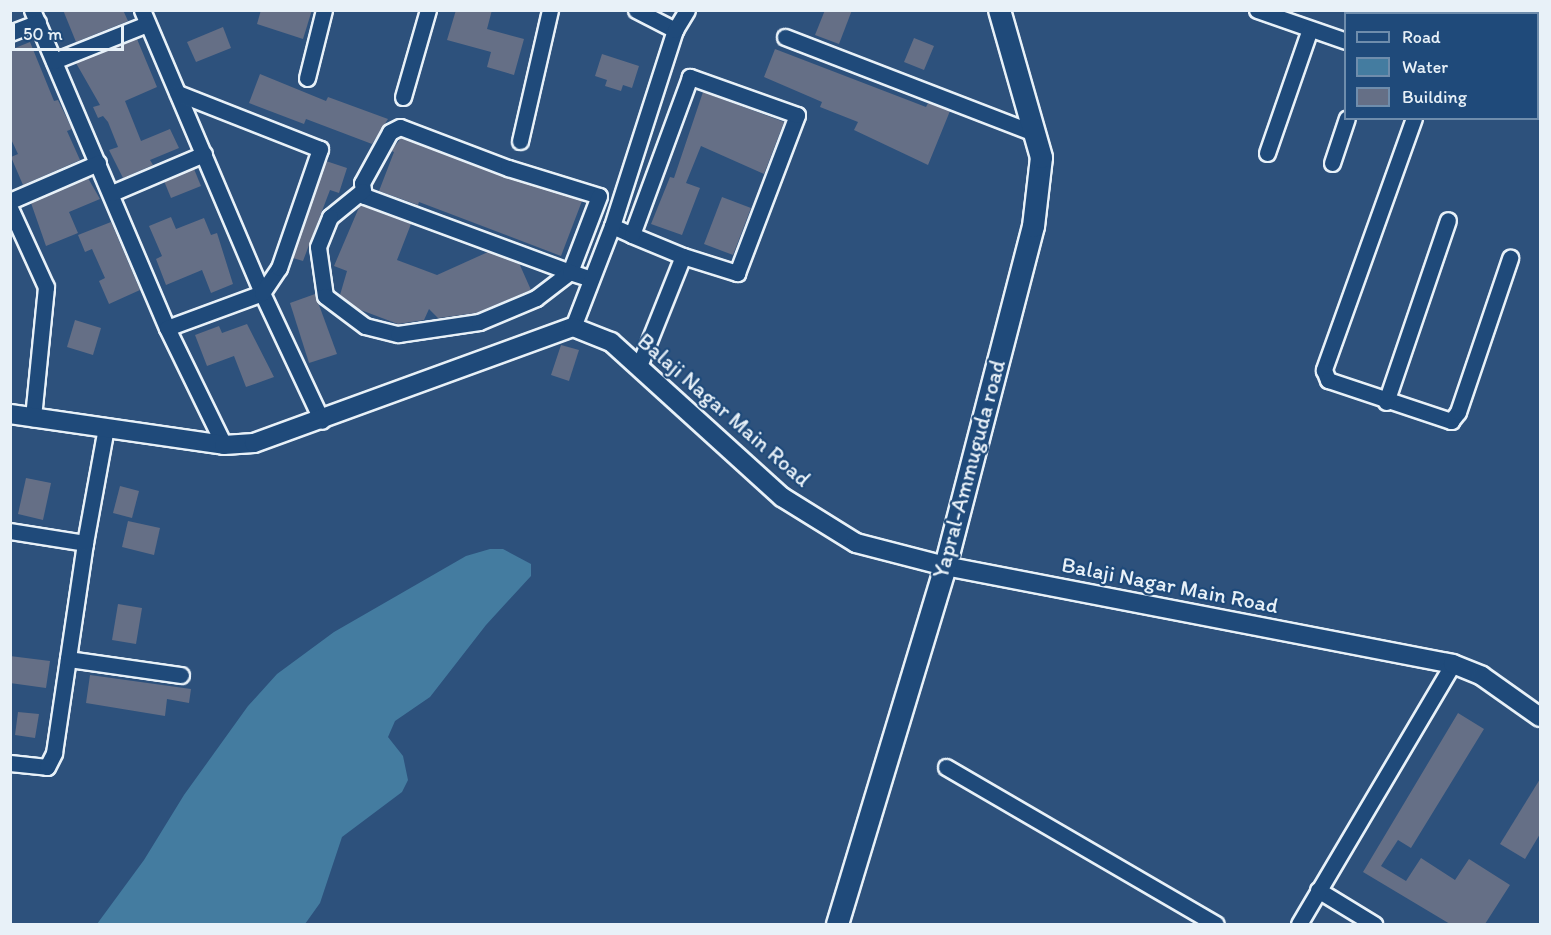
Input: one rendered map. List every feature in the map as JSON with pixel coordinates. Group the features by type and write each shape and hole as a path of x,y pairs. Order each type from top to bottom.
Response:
{"main road":[{"name":"Yapral-Ammuguda road","path":"837,924 945,566 1033,226 1041,157 998,11"}],"street":[{"path":"307,78 324,10"},
{"path":"403,97 428,10"},
{"path":"520,141 550,10"},
{"path":"636,10 675,30"},
{"path":"10,414 224,445 254,444 322,421 573,327 612,226 675,30 687,10"},
{"path":"1257,10 1344,40"},
{"path":"10,33 35,16 112,193 167,328 224,445"},
{"path":"54,61 144,17 262,293 322,421"},
{"path":"1267,153 1310,28"},
{"path":"785,38 1036,134"},
{"path":"612,226 632,235 682,256 737,273 797,116 690,77 632,235"},
{"path":"167,328 262,293 279,268 320,149 178,93"},
{"path":"1332,163 1346,120"},
{"path":"1413,120 1324,370 1336,386 1447,421 1455,417 1509,258"},
{"path":"399,127 508,168 599,196 570,272 536,298 479,322 398,334 365,326 325,296 318,247 330,217 362,190 390,132 399,127"},
{"path":"112,193 204,154"},
{"path":"10,201 98,163"},
{"path":"362,190 370,201 523,251 591,279"},
{"path":"10,208 46,287 33,418"},
{"path":"1386,402 1448,220"},
{"path":"639,366 682,256"},
{"name":"Balaji Nagar Main Road","path":"573,327 611,342 782,497 856,543 945,566 1453,664 1482,676 1540,717"},
{"path":"10,763 47,767 54,753 84,543 106,428"},
{"path":"10,531 84,543"},
{"path":"68,659 181,675"},
{"path":"1299,924 1453,664"},
{"path":"946,767 1216,924"},
{"path":"1318,890 1374,924"}],"water":[{"path":"490,549 503,549 531,564 531,576 486,625 430,697 395,721 388,737 403,756 408,780 402,792 342,837 320,903 305,924 97,924 144,860 184,795 248,706 277,674 334,632 466,556"}],"building":[{"path":"63,10 123,10 128,21 76,42"},
{"path":"261,10 312,10 303,39 257,24"},
{"path":"456,10 492,10 487,29 524,39 514,75 487,67 491,52 447,40"},
{"path":"825,10 852,10 839,44 815,35"},
{"path":"223,27 231,48 196,62 187,42"},
{"path":"914,38 934,46 924,70 904,62"},
{"path":"137,39 157,87 125,101 141,141 170,129 179,148 150,160 153,165 123,178 109,150 118,147 108,122 103,116 98,118 93,107 100,105 76,63"},
{"path":"30,42 54,101 58,100 72,129 67,131 80,160 23,185 11,157 18,154 10,137 10,50"},
{"path":"775,49 926,107 928,103 950,111 928,165 854,130 858,122 820,107 822,102 764,77"},
{"path":"602,54 639,66 632,88 623,85 621,91 605,86 607,80 595,76"},
{"path":"260,74 326,101 328,97 388,119 372,144 306,119 304,124 249,103"},
{"path":"703,92 784,122 764,174 701,146 686,183 700,188 682,235 651,224 670,177 674,178"},
{"path":"401,138 582,201 561,256 419,202 418,205 379,191 394,152 391,151"},
{"path":"326,161 347,168 339,193 330,190 303,261 293,258"},
{"path":"194,169 201,186 171,198 164,181"},
{"path":"88,178 100,199 69,212 78,233 46,246 31,203"},
{"path":"722,197 751,208 733,255 704,244"},
{"path":"360,205 411,224 397,260 437,275 488,252 519,263 531,290 476,313 438,318 429,309 424,320 398,324 358,309 340,295 347,271 334,266"},
{"path":"171,217 176,229 204,218 211,235 217,233 233,284 211,293 202,270 166,285 156,259 162,256 149,226"},
{"path":"111,222 140,290 109,304 99,281 105,278 92,249 85,252 78,235"},
{"path":"315,294 337,354 309,363 290,303"},
{"path":"75,320 101,328 93,355 67,347"},
{"path":"247,324 274,377 246,387 234,356 207,366 195,335 219,326 222,333"},
{"path":"561,345 579,350 569,381 551,375"},
{"path":"26,478 51,483 43,520 18,514"},
{"path":"120,486 139,491 132,518 113,513"},
{"path":"128,521 160,528 154,555 122,547"},
{"path":"118,604 142,608 136,644 112,640"},
{"path":"10,656 50,661 46,688 10,683"},
{"path":"90,675 191,689 189,703 167,699 165,716 86,703"},
{"path":"18,712 39,714 35,738 15,735"},
{"path":"1458,713 1484,729 1411,848 1398,840 1381,866 1406,881 1421,858 1455,880 1469,859 1510,885 1485,924 1450,924 1363,872"},
{"path":"1540,779 1540,834 1525,859 1500,844"}]}
